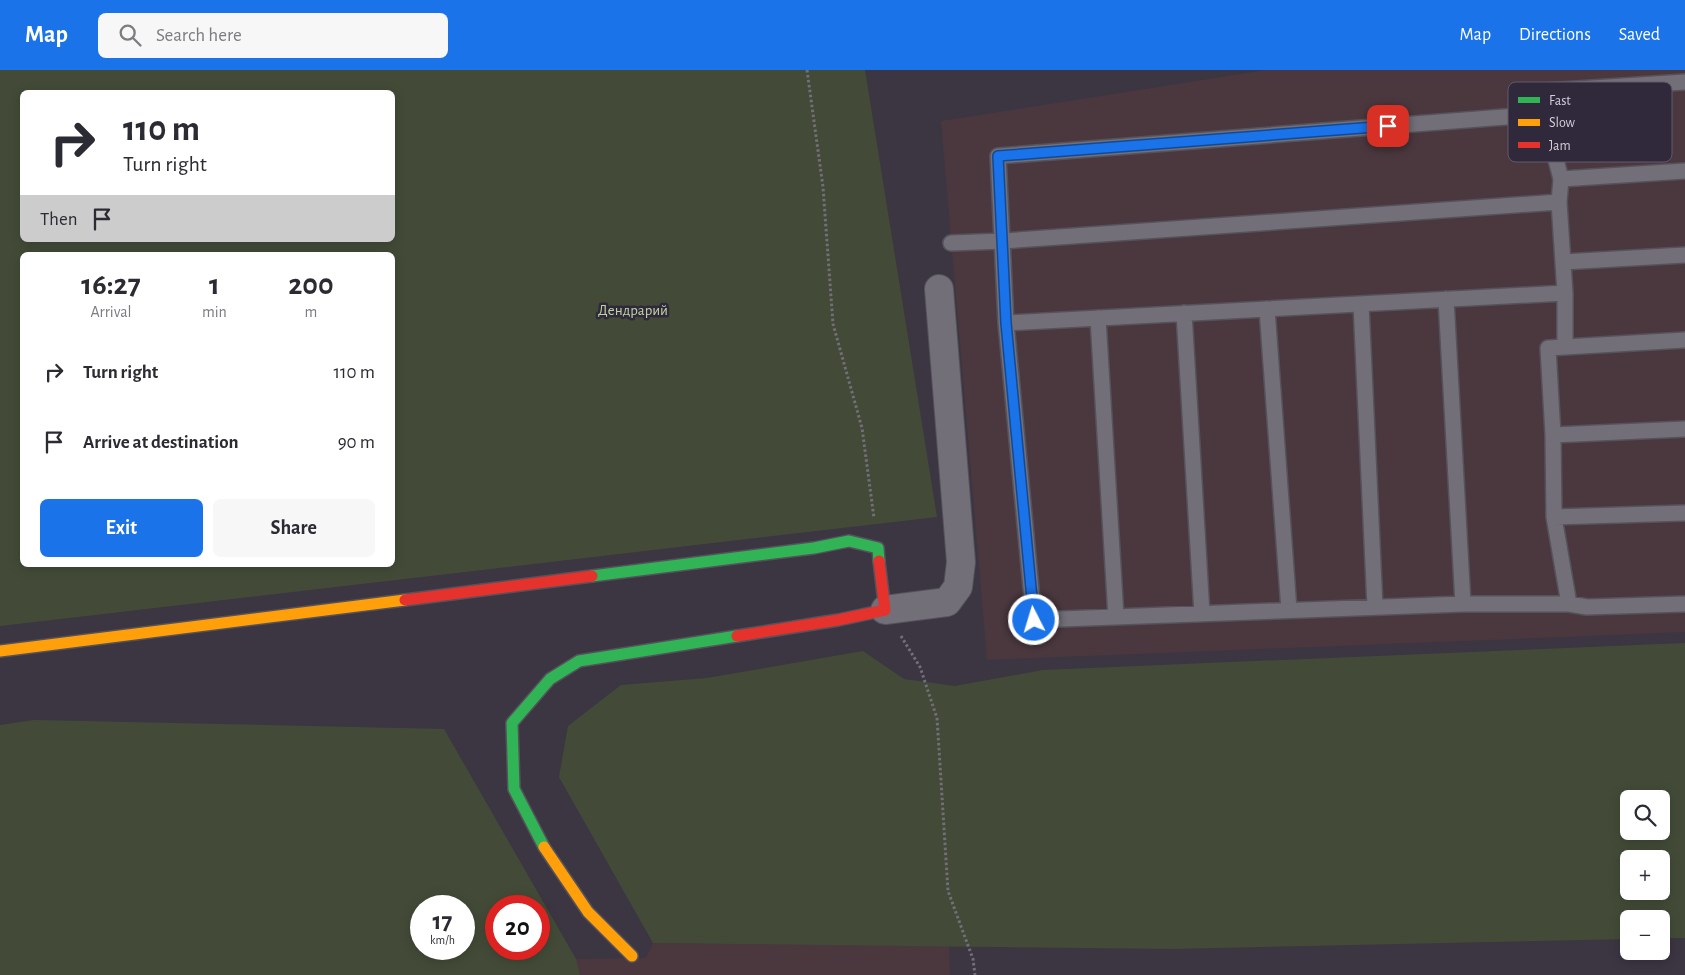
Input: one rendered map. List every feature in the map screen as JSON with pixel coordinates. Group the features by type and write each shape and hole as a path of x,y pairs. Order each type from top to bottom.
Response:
{"street":[{"path":"632,956 588,912 544,847 514,789 512,723 550,679 579,661 838,620 885,610 947,602 958,588 961,562 939,290"},
{"path":"0,651 814,548 849,541 878,548 885,610"}],"lane":[{"path":"1672,83 1685,82"},
{"path":"1508,117 998,156 1006,323 1034,620 1463,604 1569,604 1587,607 1685,604"},
{"path":"1557,162 1561,179 1559,202 1566,293 1565,347"},
{"path":"1561,179 1685,171"},
{"path":"951,243 1003,241 1559,202"},
{"path":"1563,262 1685,254"},
{"path":"1006,323 1566,293"},
{"path":"1446,299 1463,604"},
{"path":"1361,304 1375,607"},
{"path":"1267,309 1288,610"},
{"path":"1184,313 1202,614"},
{"path":"1098,318 1116,617"},
{"path":"1569,604 1554,517 1553,435 1548,348 1685,340"},
{"path":"1553,435 1685,429"},
{"path":"1554,517 1685,513"}],"path":[{"path":"807,70 823,187 833,324 862,428 878,548"},
{"path":"885,610 920,667 937,718 948,891 973,959 975,975"}],"shaded area":[{"path":"1266,70 1685,70 1685,632 987,660 941,121"},
{"path":"653,943 949,946 950,975 580,975 576,959 646,958"}],"green space":[{"name":"Дендрарий","path":"0,70 865,70 937,517 0,626"},
{"path":"1685,643 1685,938 1670,938 1670,910 1620,910 1620,939 1172,949 653,943 559,777 568,726 621,685 707,678 863,651 904,679 955,686 1043,670"},
{"path":"34,720 444,729 539,895 485,895 485,960 550,960 550,914 576,959 580,975 0,975 0,725"}],"traffic: fast":[{"path":"592,576 814,548 849,541 878,548 879,561"},
{"path":"544,847 514,789 512,723 550,679 579,661 737,636"}],"traffic: slow":[{"path":"0,651 405,600"},
{"path":"544,847 588,912 632,956"}],"traffic: jam":[{"path":"737,636 838,620 885,610 879,561"},
{"path":"405,600 592,576"}],"route":[{"path":"1034,620 1006,323 998,156 1388,126"}]}
